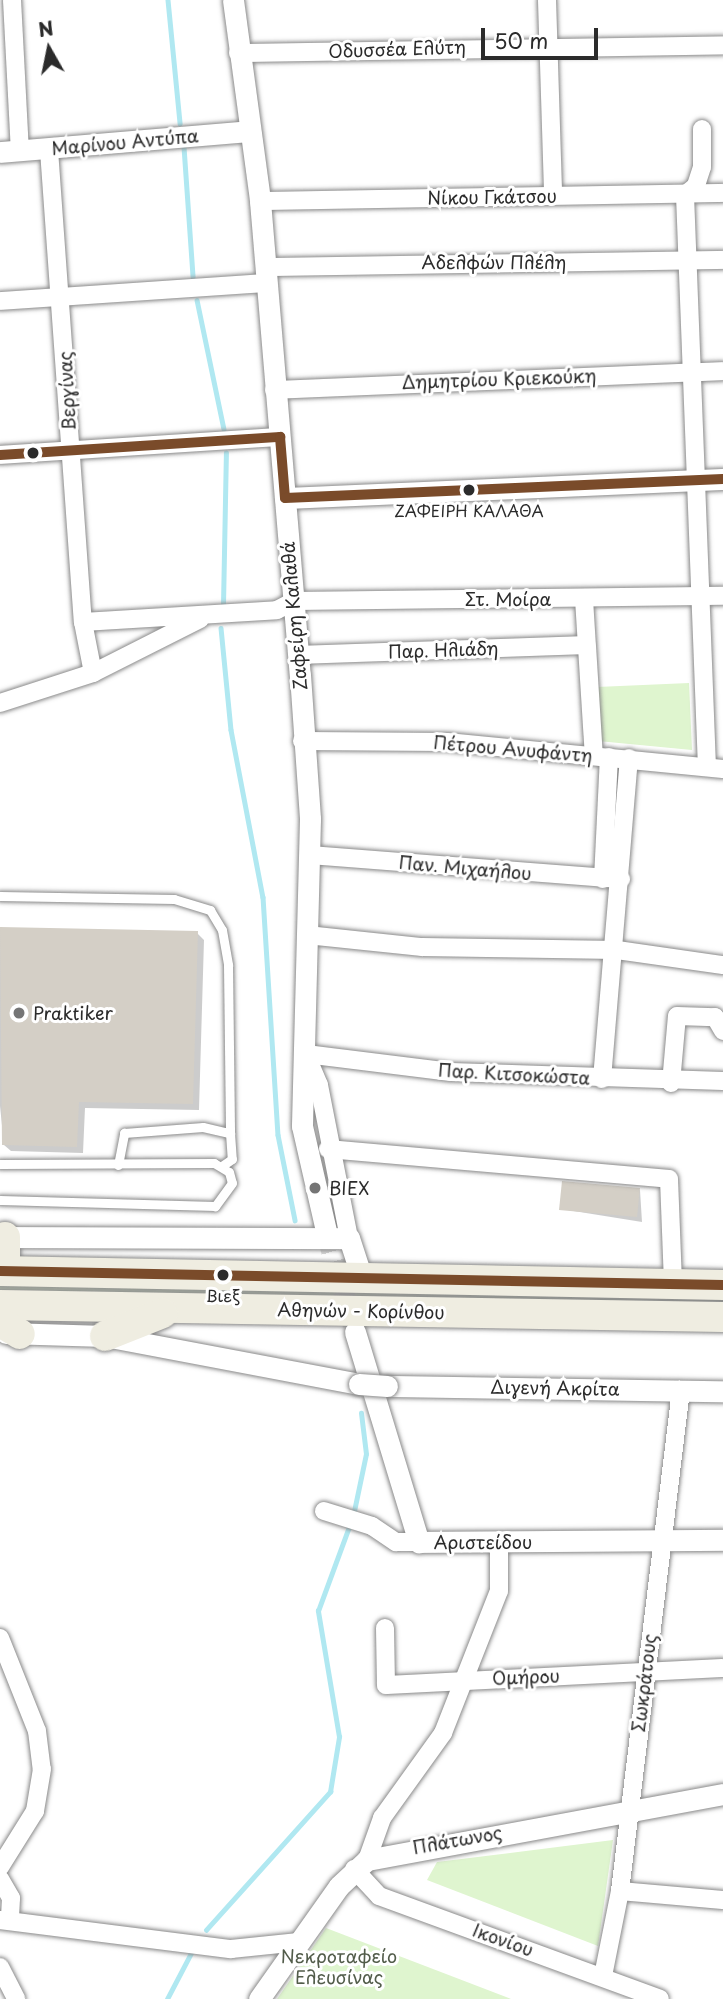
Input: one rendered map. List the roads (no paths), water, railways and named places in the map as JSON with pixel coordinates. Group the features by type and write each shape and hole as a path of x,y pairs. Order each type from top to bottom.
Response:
{"highway":[{"path":"2,1233 3,1271"},
{"name":"Αθηνών - Κορίνθου","path":"3,1271 723,1285"},
{"name":"Αθηνών - Κορίνθου","path":"0,1305 723,1317"},
{"path":"105,1336 176,1308"}],"street":[{"path":"10,151 12,0"},
{"name":"Ζαφείρη Καλαθά","path":"233,0 238,53 260,201 274,390 299,655 309,855 306,1054 302,1126 326,1231"},
{"path":"547,0 553,195"},
{"name":"Οδυσσέα Ελύτη","path":"238,53 547,45 566,51 723,45"},
{"path":"702,129 702,167 696,186 685,195 691,261 699,596 715,768"},
{"name":"Μαρίνου Αντύπα","path":"10,151 49,150 250,131"},
{"name":"Βεργίνας","path":"49,150 62,296 83,621 93,673"},
{"name":"Νίκου Γκάτσου","path":"260,201 723,194"},
{"name":"Αδελφών Πλέλη","path":"0,301 266,275 723,260"},
{"name":"Δημητρίου Κριεκούκη","path":"274,390 723,371"},
{"path":"0,455 280,436"},
{"path":"285,498 723,479"},
{"name":"Στ. Μοίρα","path":"83,621 277,610 294,601 723,596"},
{"path":"584,599 586,645 601,756 617,950 603,1079"},
{"path":"0,703 93,673 206,615"},
{"name":"Παρ. Ηλιάδη","path":"299,655 586,645"},
{"name":"Πέτρου Ανυφάντη","path":"302,741 447,742 715,768"},
{"path":"612,879 629,758"},
{"name":"Παν. Μιχαήλου","path":"309,855 612,879"},
{"path":"307,935 422,947 617,950 723,965"},
{"path":"671,1083 677,1016 715,1017 723,1031"},
{"path":"306,1054 319,1085 328,1149 349,1238 362,1278"},
{"name":"Παρ. Κιτσοκώστα","path":"306,1054 451,1072 671,1083 723,1081"},
{"path":"328,1149 669,1179 673,1284"},
{"path":"2,1233 349,1238"},
{"name":"Διγενή Ακρίτα","path":"7,1329 105,1336 359,1384 723,1391"},
{"name":"Αριστείδου","path":"355,1332 419,1542 723,1540"},
{"name":"Σωκράτους","path":"603,1976 620,1891 681,1390"},
{"path":"332,1512 365,1522 396,1542 419,1542"},
{"path":"259,1999 299,1942 360,1864 382,1818 443,1733 499,1591 499,1542"},
{"name":"Ομήρου","path":"385,1628 386,1685 723,1668"},
{"path":"0,1638 37,1731 42,1769 35,1811 0,1867"},
{"name":"Πλάτωνος","path":"360,1864 723,1794"},
{"name":"Ικονίου","path":"360,1864 379,1896 660,1999"},
{"path":"0,1879 11,1898 5,1919 231,1949 299,1942"},
{"path":"620,1891 723,1900"},
{"path":"0,1967 16,1999"}],"lane":[{"path":"0,896 174,899 210,910 222,930 228,965 232,1159 223,1165 0,1164"},
{"path":"118,1165 124,1133 203,1127 230,1133"},
{"path":"0,1200 215,1206 232,1183 223,1165"}],"waterway":[{"path":"168,0 180,123"},
{"path":"184,147 193,277"},
{"path":"197,300 224,429"},
{"path":"223,605 226,453"},
{"path":"221,628 231,730 263,897 278,1135 295,1220"},
{"path":"353,1516 366,1454 361,1413"},
{"path":"206,1930 330,1792 339,1737 318,1611 350,1524"},
{"path":"167,1999 191,1953"}],"tunnel":[{"path":"326,1231 353,1324"}],"place":[{"name":"ΖΑΦΕΙΡΗ ΚΑΛΑΘΑ","path":"469,490"},
{"name":"Praktiker","path":"19,1013"},
{"name":"ΒΙΕΧ","path":"315,1188"},
{"name":"Βιεξ","path":"223,1275"}],"park label":[{"name":"Νεκροταφείο Ελευσίνας","path":"339,1967"}]}
